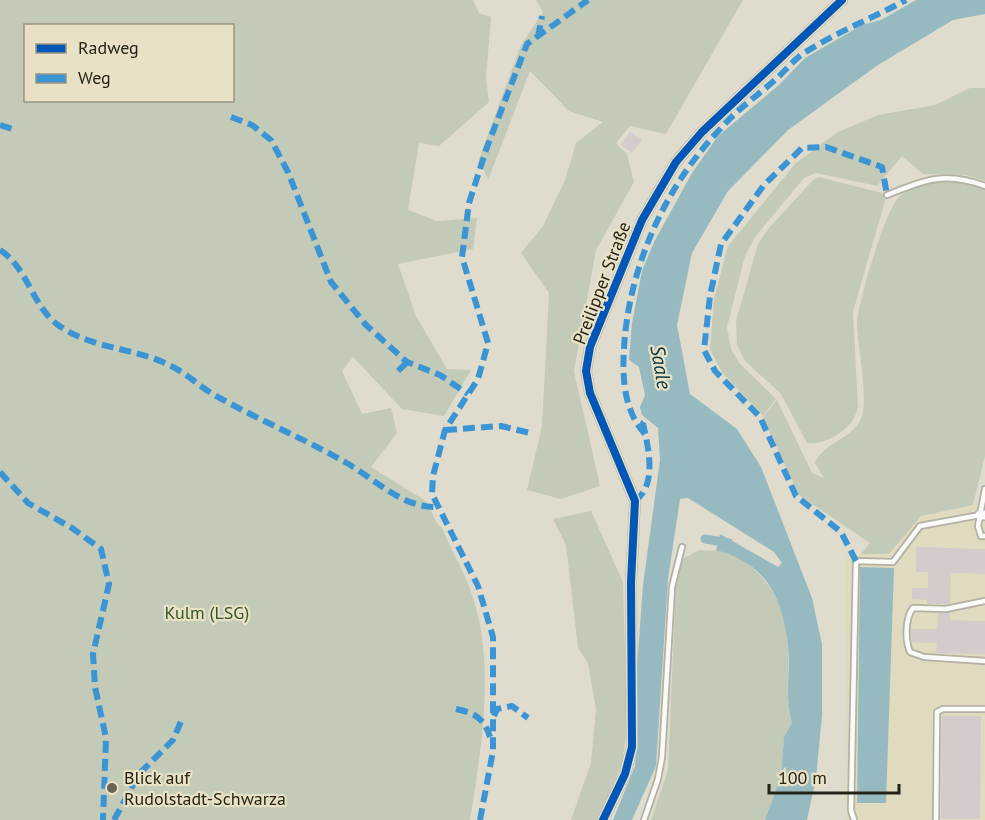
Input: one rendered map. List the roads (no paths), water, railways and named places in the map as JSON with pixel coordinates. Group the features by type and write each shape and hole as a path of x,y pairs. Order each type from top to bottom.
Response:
{"street":[{"name":"Preilipper Straße","path":"603,820 625,774 632,747 631,582 635,501 590,393 586,371 590,347 638,229 676,162 702,132 842,0"}],"lane":[{"path":"887,195 927,179 966,179 985,186"},
{"path":"985,489 983,515 978,526 981,536 985,536"},
{"path":"854,820 851,810 856,561 893,562 920,526 983,515"},
{"path":"644,820 662,758 672,587 682,547"},
{"path":"985,601 946,609 913,608 908,618 907,645 910,652 924,657 985,661"},
{"path":"936,820 937,712 943,709 985,709"}],"water":[{"name":"Saale","path":"916,0 985,0 985,14 953,20 878,65 788,130 728,191 692,253 677,325 690,394 737,429 761,467 812,598 822,644 822,716 816,778 807,820 765,820 781,776 784,737 792,723 788,703 789,656 786,634 781,610 771,588 756,570 739,559 716,551 720,534 778,567 782,563 774,552 688,498 680,499 668,579 656,766 632,820 613,820 635,766 638,730 637,668 643,585 660,460 658,428 642,415 640,407 645,395 639,367 629,360 632,323 642,271 654,242 692,173 718,136 779,85 805,58 862,25 881,20"},
{"path":"860,567 894,568 886,803 857,803"}],"waterway":[{"path":"705,539 729,543"}],"place":[{"name":"Blick auf Rudolstadt-Schwarza","path":"112,788"}],"park label":[{"name":"Kulm (LSG)","path":"207,613"}]}
